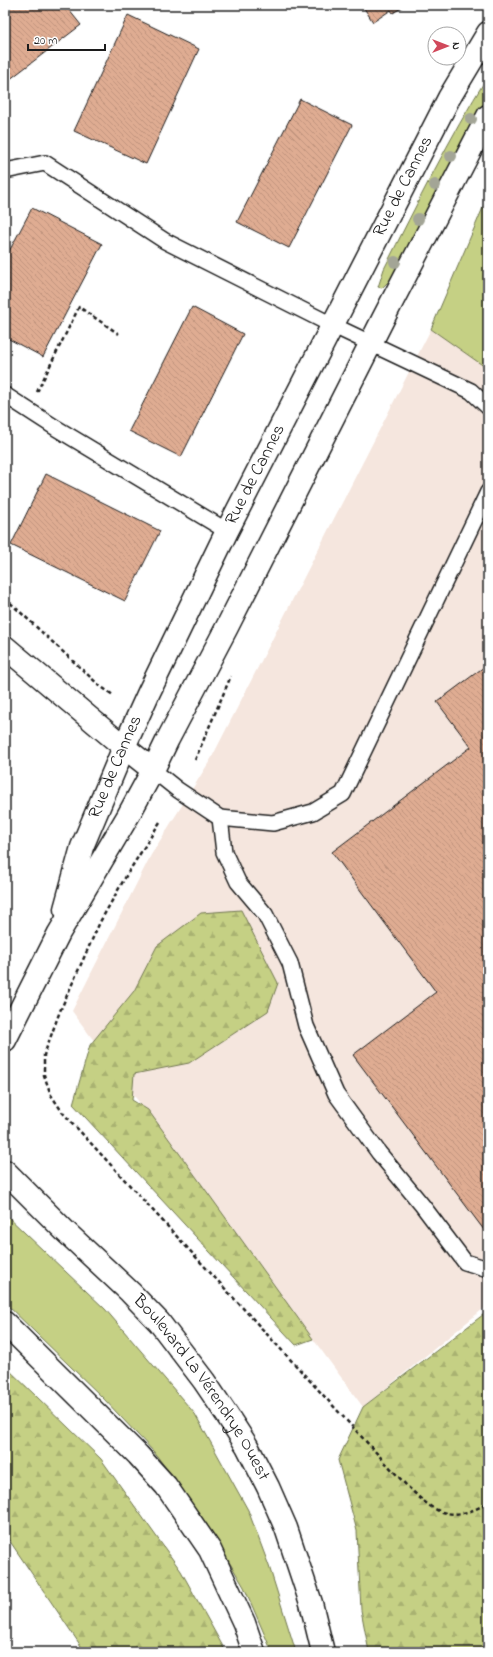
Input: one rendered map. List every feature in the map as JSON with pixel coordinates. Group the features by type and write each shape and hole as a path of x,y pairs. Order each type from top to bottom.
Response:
{"street":[{"name":"Rue de Cannes","path":"59,933 82,847 124,747 227,531 449,98 488,32"},
{"name":"Rue de Cannes","path":"5,1040 59,933 128,816 153,770 488,116"},
{"path":"5,646 153,770"},
{"name":"Boulevard La Vérendrye Ouest","path":"5,1171 159,1322 204,1381 227,1415 247,1446 268,1487 286,1528 311,1603 323,1652"},
{"path":"5,1323 138,1455 166,1486 210,1550 244,1623 254,1652"}],"lane":[{"path":"5,171 45,163 165,241 332,325 471,391 488,407"},
{"path":"5,395 227,531"},
{"path":"153,770 178,790 220,818 273,823 314,812 343,794 488,492"},
{"path":"220,818 224,852 238,882 265,914 290,963 306,1026 336,1094 379,1153 422,1205 465,1262 488,1269"}],"path":[{"path":"28,410 79,307 119,334"},
{"path":"5,598 100,686 113,695"},
{"path":"160,822 126,876 100,922 60,1011 44,1054 44,1075 51,1095 64,1113 407,1486 426,1503 437,1510 450,1513 464,1513 478,1509 488,1502"}],"shaded area":[{"path":"431,329 488,369 488,1305 363,1407 72,1011 151,855 211,759"}],"green space":[{"path":"488,76 488,101 463,141 394,276 382,288 378,287 384,269 434,171"},
{"path":"488,196 488,369 431,329"},
{"path":"241,910 278,983 268,1011 189,1063 134,1074 132,1100 148,1110 313,1339 296,1345 73,1104 90,1045 134,991 157,946 201,913"},
{"path":"5,1214 105,1309 195,1414 248,1510 269,1566 296,1652 272,1652 244,1587 206,1523 154,1452 103,1398 5,1303"},
{"path":"488,1311 488,1652 369,1652 361,1610 357,1531 338,1460 363,1407"},
{"path":"5,1366 101,1459 181,1571 226,1652 85,1652 5,1534"}],"building":[{"path":"5,5 65,5 81,25 5,83"},
{"path":"362,5 406,5 393,13 391,10 373,22"},
{"path":"128,15 199,49 146,164 74,131"},
{"path":"300,99 352,125 289,248 237,222"},
{"path":"32,208 102,244 43,357 5,337 5,259"},
{"path":"192,307 243,334 181,457 129,431"},
{"path":"46,474 160,531 125,601 11,545"},
{"path":"488,664 487,1234 353,1055 436,992 332,852 471,747 437,702"}]}
